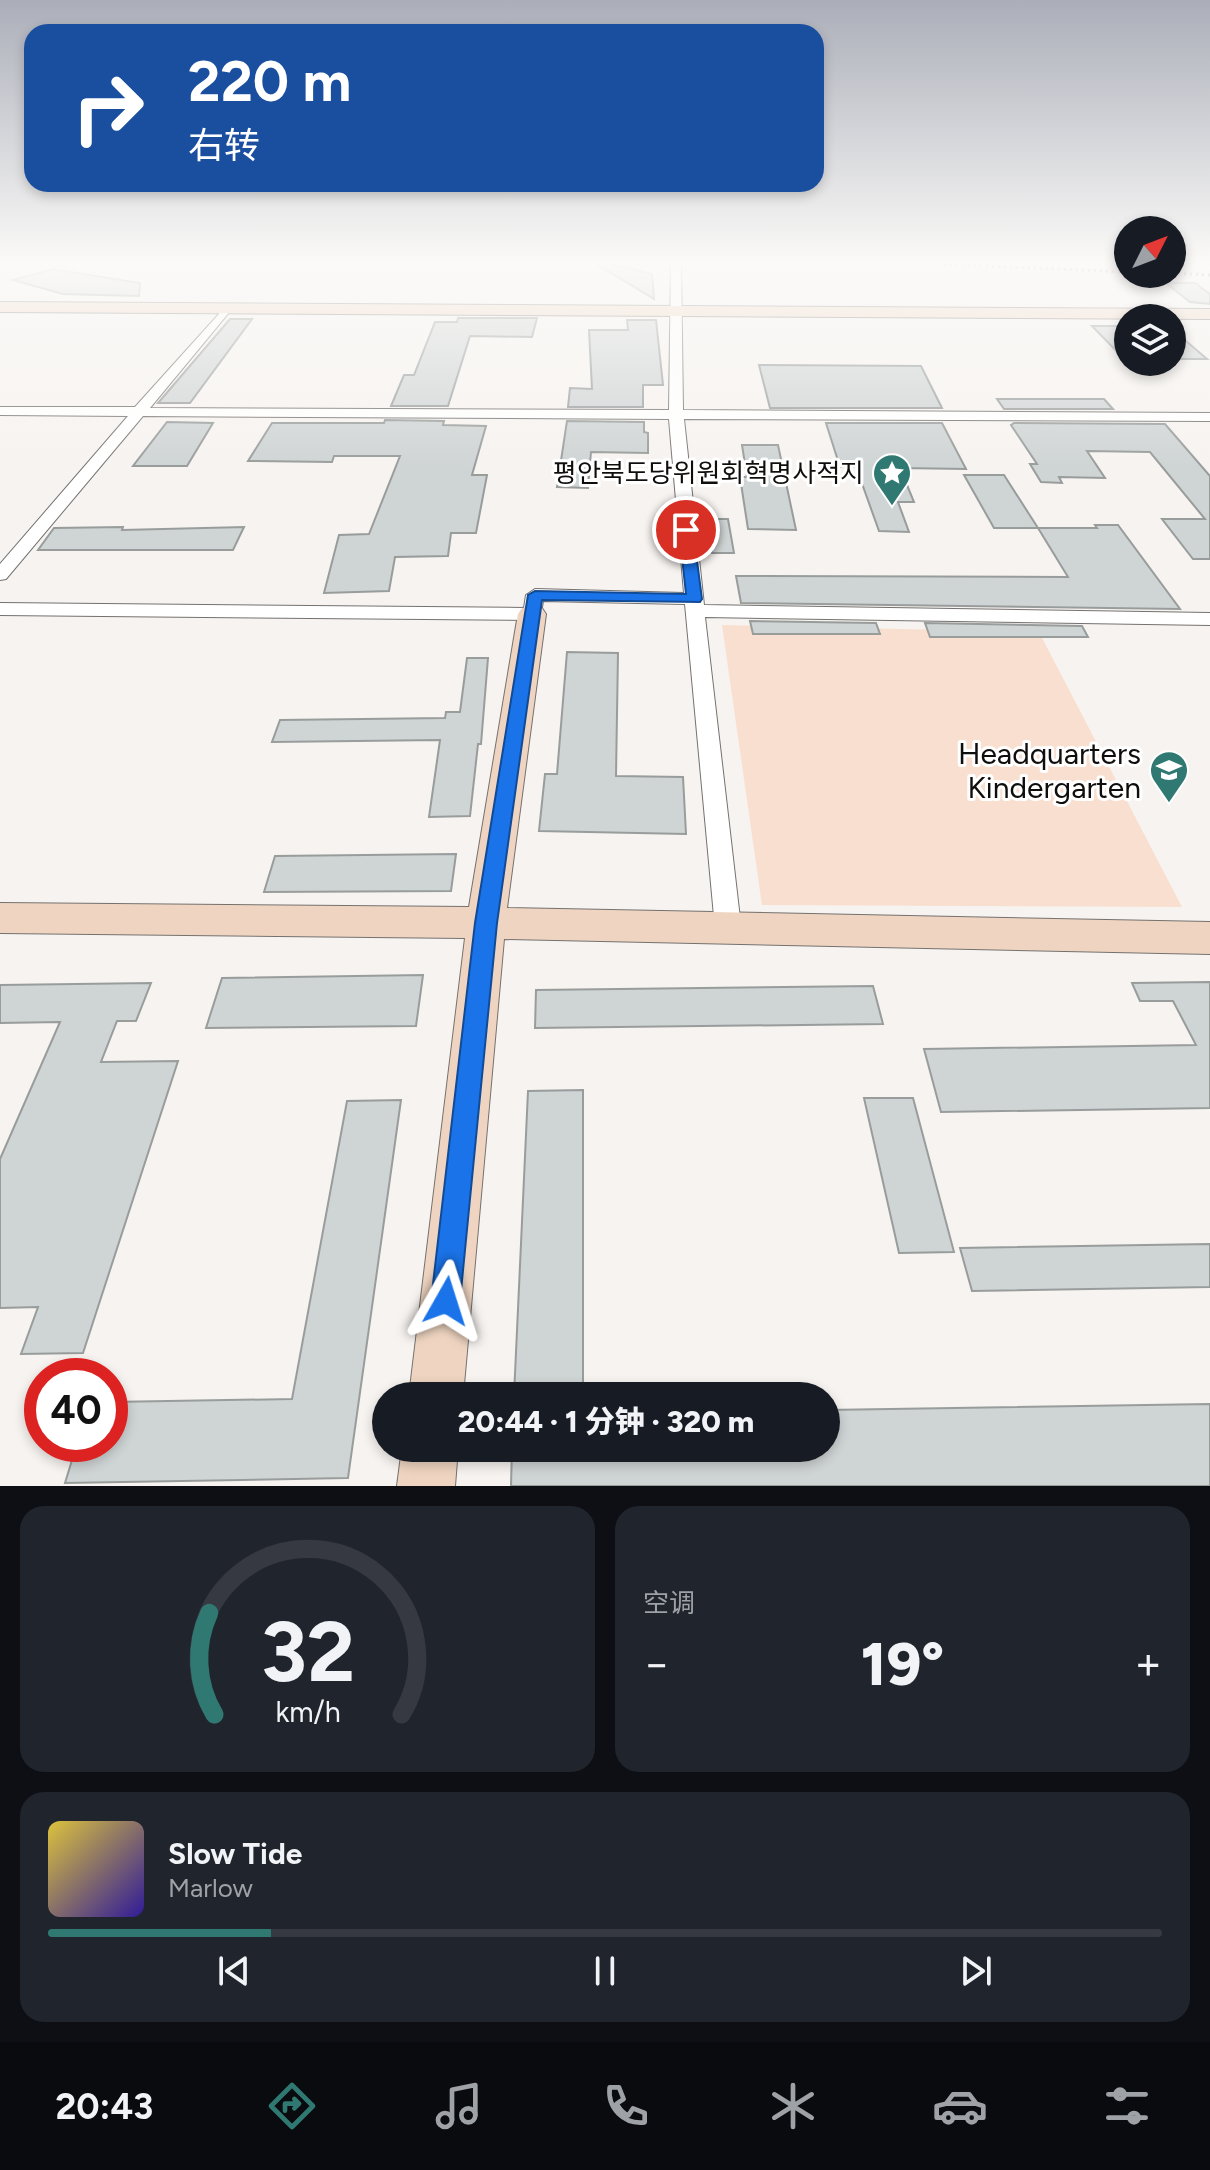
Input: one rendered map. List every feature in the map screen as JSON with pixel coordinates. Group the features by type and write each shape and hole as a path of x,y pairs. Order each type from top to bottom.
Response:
{"street":[{"path":"0,575 209,329"},
{"path":"676,329 676,413 728,927"},
{"path":"0,411 1210,417"},
{"path":"437,1382 486,923 535,595 695,605 1210,619"},
{"path":"0,609 532,614"},
{"path":"0,918 728,927 1210,938"},
{"path":"426,1486 429,1462"}],"shaded area":[{"path":"722,625 1039,632 1182,907 762,905"}],"building":[{"path":"221,329 244,329 190,403 158,403"},
{"path":"432,329 534,329 532,337 470,336 448,406 391,406 404,375 414,375"},
{"path":"657,329 663,385 643,385 643,407 568,407 570,388 592,389 589,330"},
{"path":"1095,329 1114,329 1114,349"},
{"path":"1186,341 1207,359 1186,359"},
{"path":"759,365 921,366 942,408 770,408"},
{"path":"997,399 1104,399 1113,409 1004,409"},
{"path":"385,420 444,421 443,425 486,426 472,475 487,475 476,533 451,533 448,556 395,557 389,591 324,593 339,535 369,534 400,456 334,456 332,462 248,461 272,423 384,423"},
{"path":"567,421 644,422 644,432 648,433 648,453 591,452 588,488 557,487"},
{"path":"167,422 213,423 187,466 133,466"},
{"path":"826,423 942,423 966,469 900,468 914,502 898,502 909,532 879,531 856,467 840,467"},
{"path":"1165,424 1210,476 1210,559 1193,559 1162,519 1205,519 1150,452 1087,451 1105,478 1059,477 1062,483 1041,482 1030,464 1037,464 1011,425"},
{"path":"742,445 778,445 796,530 748,529 740,477 747,477"},
{"path":"964,475 1004,475 1038,528 994,528"},
{"path":"707,519 728,519 734,553 712,553"},
{"path":"1095,525 1118,525 1180,609 741,603 736,576 1068,577 1038,528 1097,528"},
{"path":"123,527 122,530 244,527 233,550 38,550 54,528"},
{"path":"750,621 876,623 880,634 753,634"},
{"path":"925,623 1082,626 1088,637 930,637"},
{"path":"567,652 618,653 616,776 683,777 686,834 539,831 545,774 557,774"},
{"path":"467,658 488,658 481,744 478,744 470,816 429,817 440,740 272,742 280,720 445,718 446,712 460,712"},
{"path":"456,854 451,891 264,892 275,856"},
{"path":"423,975 416,1026 206,1028 222,978"},
{"path":"1210,982 1210,1108 941,1112 924,1049 1196,1045 1173,1001 1140,1001 1132,983"},
{"path":"151,983 136,1021 117,1021 101,1062 178,1061 83,1353 21,1354 38,1307 0,1308 0,1159 60,1022 0,1023 0,985"},
{"path":"873,986 883,1024 535,1028 536,990"},
{"path":"583,1090 583,1382 515,1382 528,1091"},
{"path":"864,1098 913,1098 954,1252 899,1253"},
{"path":"401,1100 348,1478 65,1483 71,1462 128,1462 128,1402 292,1399 347,1101"},
{"path":"1210,1244 1210,1287 972,1291 960,1248"},
{"path":"1210,1404 1210,1486 511,1486 512,1462 840,1462 840,1410"}],"place":[{"name":"평안북도당위원회혁명사적지","path":"892,507"},
{"name":"Headquarters Kindergarten","path":"1169,804"}],"route":[{"path":"446,1301 486,923 535,595 694,599 686,530"}]}
